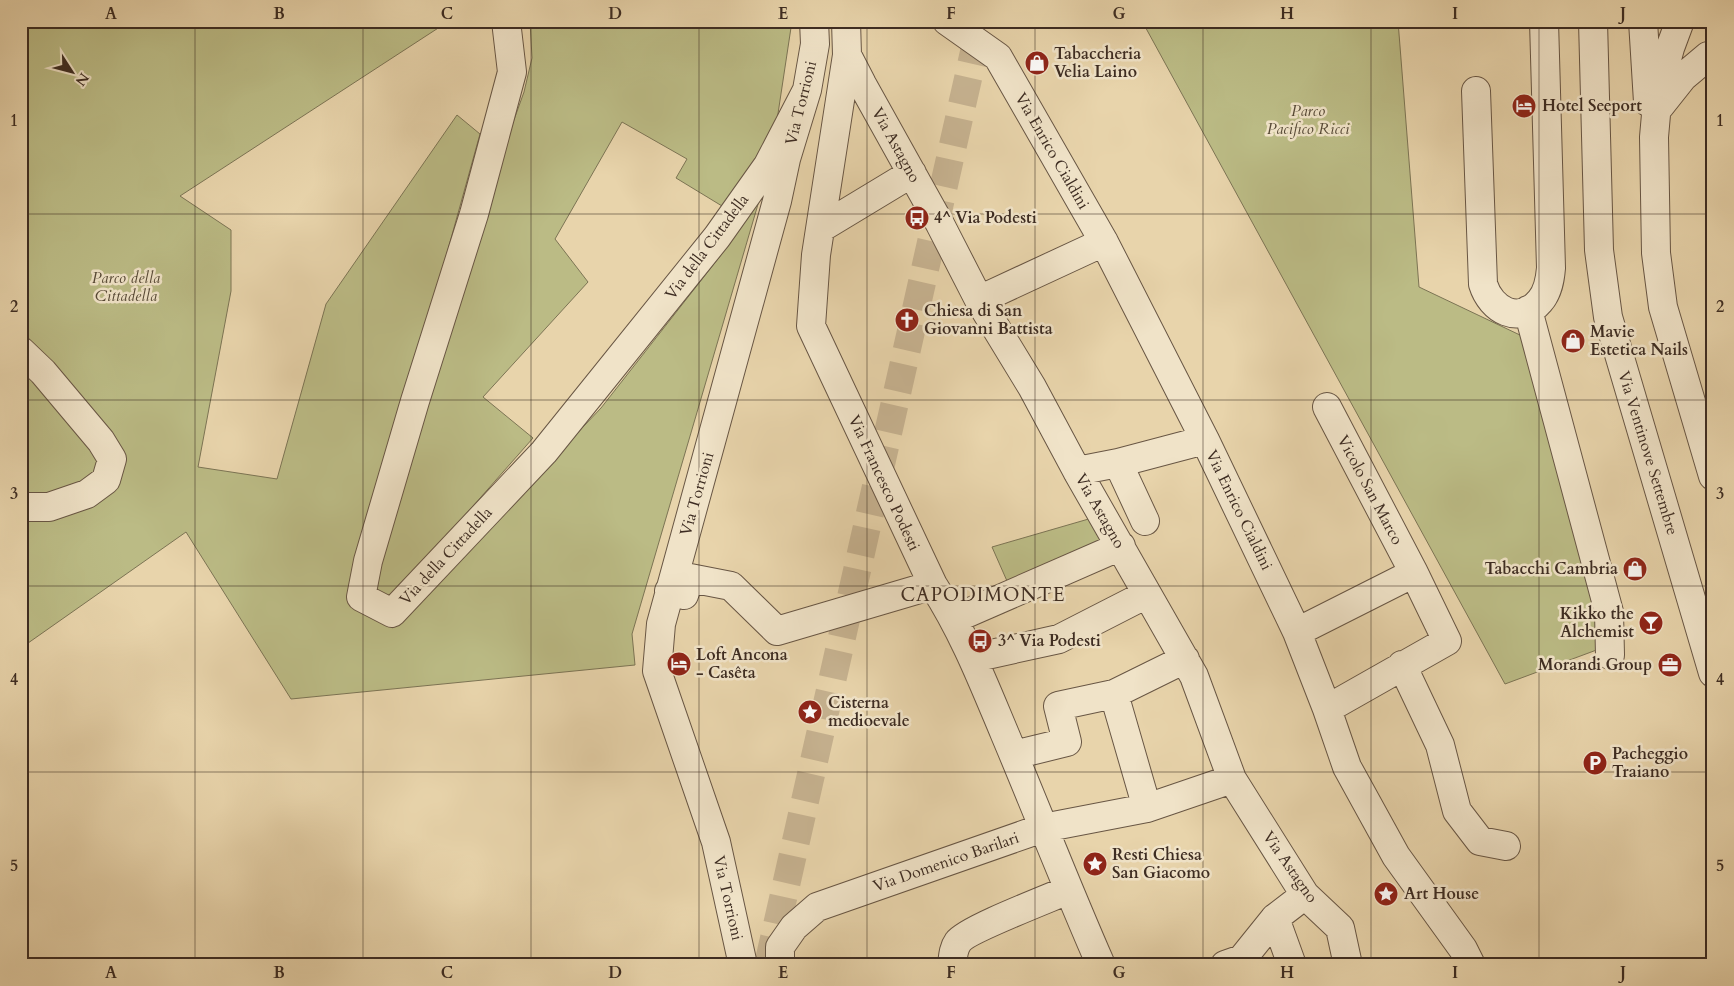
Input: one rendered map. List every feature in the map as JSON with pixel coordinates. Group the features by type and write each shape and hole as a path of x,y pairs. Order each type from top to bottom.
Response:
{"street":[{"name":"Via della Cittadella","path":"506,21 512,72 474,214 414,401 368,561 361,597 392,613 544,452 717,237 768,165 807,90"},
{"name":"Via Torrioni","path":"744,965 716,842 657,671 660,624 772,220 786,159 807,90 814,44 814,21"},
{"path":"846,21 848,55"},
{"name":"Via Enrico Cialdini","path":"947,21 998,57 1104,242 1206,440 1297,632 1328,709 1347,767 1396,856 1463,949 1471,965"},
{"path":"1476,91 1483,284 1488,298 1500,308 1514,314 1528,310 1540,302 1550,278 1544,21"},
{"name":"Via Ventinove Settembre","path":"1593,21 1599,250 1608,317 1713,673"},
{"path":"1644,21 1649,112 1655,124"},
{"path":"1655,124 1666,96 1683,77 1711,57 1690,46 1676,25"},
{"path":"1676,25 1658,92 1655,124 1658,282 1663,307 1713,476"},
{"name":"Via Astagno","path":"848,55 979,300 1032,387 1077,471 1194,676 1232,779 1305,895 1340,928 1348,965"},
{"name":"Via Francesco Podesti","path":"848,55 816,255 810,326 933,585 954,618 973,658 1014,754 1068,890 1101,965"},
{"path":"820,228 912,173"},
{"path":"979,300 1104,242"},
{"path":"1528,310 1609,612 1610,655"},
{"path":"21,351 43,372 101,441 112,459 106,480 87,494 49,507 21,507"},
{"name":"Vicolo San Marco","path":"1327,407 1414,573 1446,641 1328,709"},
{"path":"1077,471 1118,463 1206,440"},
{"path":"1118,463 1145,521"},
{"path":"954,618 1121,546"},
{"path":"1297,632 1414,573"},
{"path":"669,591 684,595 690,578 731,586 777,631 933,585"},
{"path":"973,658 1059,639 1147,594"},
{"path":"1014,754 1067,742 1058,706 1114,694 1184,659"},
{"path":"1402,665 1440,745 1456,811 1480,841 1506,846"},
{"path":"1114,694 1147,808"},
{"name":"Via Domenico Barilari","path":"780,965 780,948 794,927 817,907 1043,828 1147,808 1232,779"},
{"path":"952,965 953,954 958,941 986,925 1068,890"},
{"path":"1237,963 1275,918 1305,895"},
{"path":"1275,918 1292,965"}],"green space":[{"name":"Parco della Cittadella","path":"21,21 449,21 180,196 231,230 231,291 198,467 277,479 326,304 457,115 480,134 350,603 393,628 601,408 721,255 761,194 632,634 635,665 291,699 186,532 21,648"},
{"path":"530,21 792,21 774,140 722,206 676,178 687,159 622,122 555,239 588,282 483,397 533,438 391,599 372,587 489,189 524,92 532,58"},
{"name":"Parco Pacifico Ricci","path":"1142,21 1398,21 1419,287 1522,336 1610,645 1505,684"},
{"path":"1092,518 1105,542 1007,581 992,547"}],"tunnel":[{"path":"768,965 981,21"}],"place":[{"name":"Tabaccheria Velia Laino","path":"1037,63"},
{"name":"Hotel Seeport","path":"1524,106"},
{"name":"4^ Via Podesti","path":"917,218"},
{"name":"Chiesa di San Giovanni Battista","path":"907,320"},
{"name":"Mavie Estetica Nails","path":"1573,341"},
{"name":"Tabacchi Cambria","path":"1635,569"},
{"name":"Kikko the Alchemist","path":"1651,623"},
{"name":"3^ Via Podesti","path":"980,641"},
{"name":"Loft Ancona - Casêta","path":"679,664"},
{"name":"Morandi Group","path":"1670,665"},
{"name":"Cisterna medioevale","path":"810,712"},
{"name":"Pacheggio Traiano","path":"1595,763"},
{"name":"Resti Chiesa San Giacomo","path":"1095,864"},
{"name":"Art House","path":"1386,894"}],"district":[{"name":"CAPODIMONTE","path":"983,595"}]}
